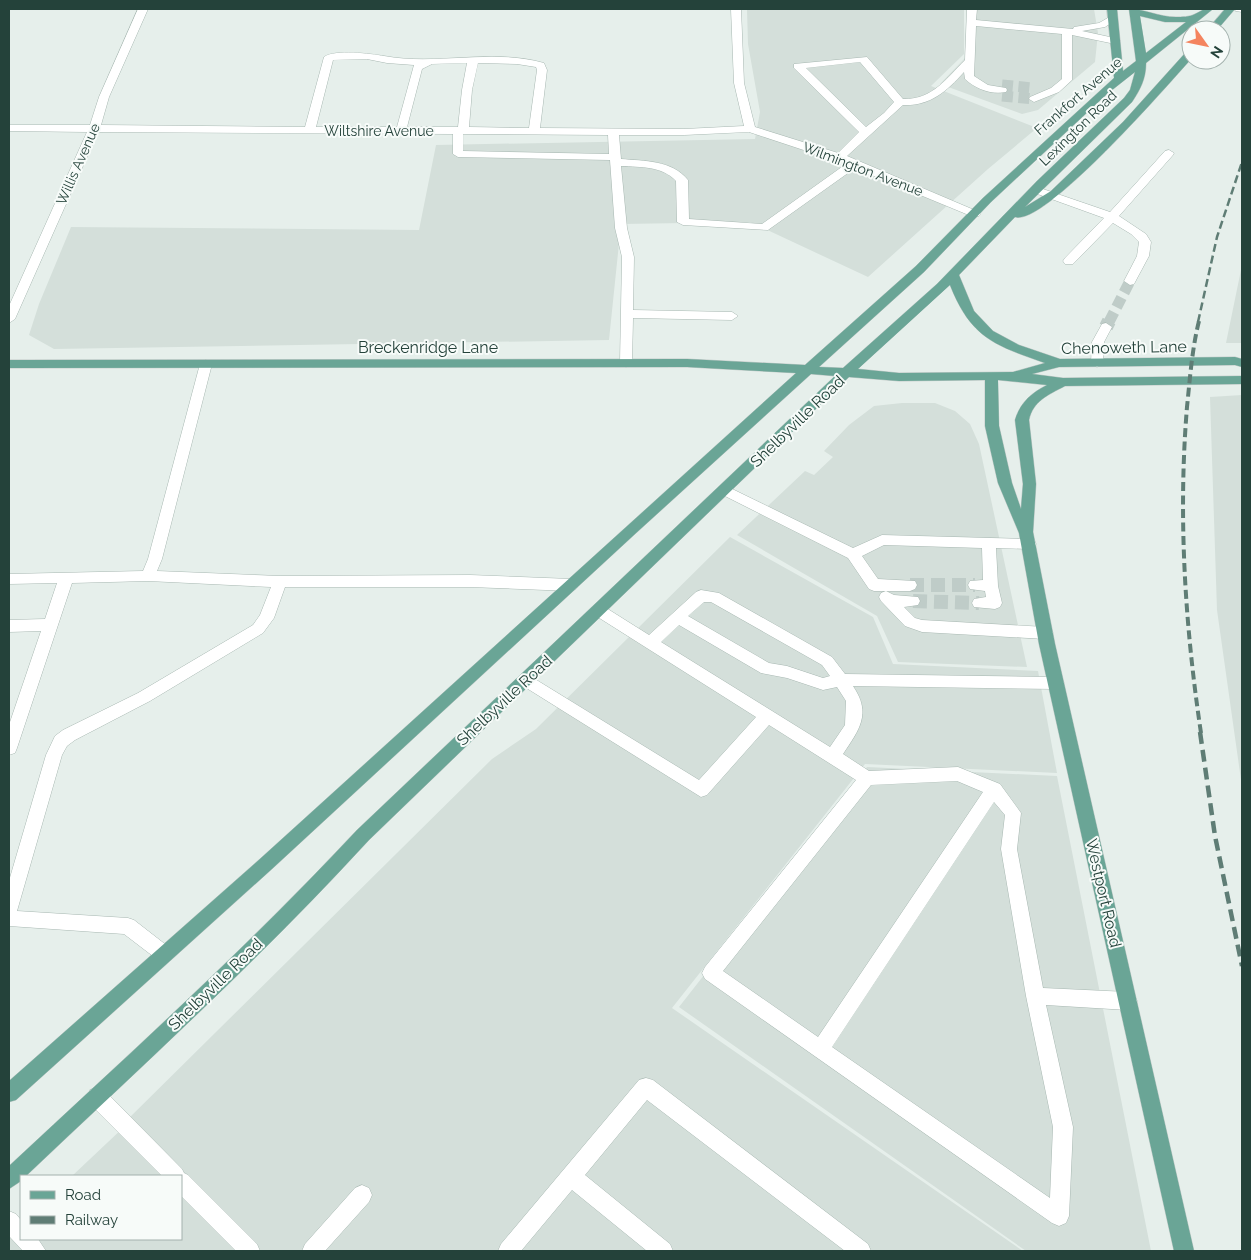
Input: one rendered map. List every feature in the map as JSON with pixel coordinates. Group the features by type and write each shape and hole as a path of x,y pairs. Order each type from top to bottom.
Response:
{"main road":[{"name":"Frankfort Avenue","path":"975,214 1035,155 1119,80 1208,9"},
{"path":"1221,20 1230,9"},
{"path":"1134,10 1147,16 1168,20 1199,17"},
{"name":"Lexington Road","path":"1003,225 1036,190 1132,97 1141,78 1134,10"},
{"name":"Lexington Road","path":"1113,14 1119,80"},
{"path":"1003,225 1051,195 1127,124 1181,64"},
{"name":"Shelbyville Road","path":"9,1093 267,863 920,268 975,214"},
{"name":"Shelbyville Road","path":"9,1179 216,984 315,887 364,834 847,372 877,348 1003,225"},
{"path":"953,275 966,311 977,326 991,337 1059,364"},
{"name":"Chenoweth Lane","path":"847,372 899,377 991,377 1007,376 1059,364 1235,361 1242,363"},
{"name":"Breckenridge Lane","path":"9,364 626,363 721,364 847,372"},
{"name":"Chenoweth Lane","path":"1007,376 1063,382 1242,380"},
{"name":"Westport Road","path":"991,377 992,426 1005,483 1027,539 1045,634 1184,1251"},
{"name":"Westport Road","path":"1027,539 1030,478 1022,435 1022,417 1025,410 1040,393 1063,382"}],"street":[{"name":"Willis Avenue","path":"9,318 94,129 104,97 143,9"},
{"path":"736,9 739,83 750,129"},
{"path":"972,9 969,77 974,83 998,96 1002,90 974,83"},
{"path":"1067,31 1102,25 1113,14"},
{"path":"972,23 1067,31 1115,41"},
{"path":"1034,93 1055,90 1067,80 1067,31"},
{"path":"309,131 328,59 330,57 367,56 387,60 424,62 522,61 540,65 542,70 534,132"},
{"path":"865,132 798,66 863,59 900,102"},
{"path":"840,157 865,132 888,115 900,102 918,102 928,99 945,86 970,60"},
{"path":"474,61 467,90 458,154 616,160 670,170 682,180 684,222 764,228 854,163"},
{"path":"401,131 415,74 418,67 424,62"},
{"name":"Wiltshire Avenue","path":"9,128 534,132 684,132 750,129"},
{"name":"Wilmington Avenue","path":"750,129 840,157 975,214"},
{"path":"613,132 621,228 628,257 626,363"},
{"path":"1069,261 1112,217 1169,153"},
{"path":"1036,190 1112,217 1144,237 1147,243 1146,250 1130,281"},
{"path":"627,314 732,316"},
{"path":"1097,363 1098,342 1106,327"},
{"path":"148,576 155,558 206,364"},
{"path":"724,490 852,554 874,585 910,622 922,626 997,629 1045,634"},
{"path":"852,554 882,540 989,544 1027,539"},
{"path":"989,544 991,586 995,603 997,629"},
{"path":"9,578 148,576 280,582 470,581 571,585"},
{"path":"9,748 66,578"},
{"path":"9,910 54,755 60,742 69,735 144,697 258,629 267,618 280,582"},
{"path":"874,585 910,585"},
{"path":"975,585 991,586"},
{"path":"650,643 701,596 714,597 827,661 842,680 854,700 852,726 832,757"},
{"path":"890,601 913,602"},
{"path":"979,603 995,603"},
{"path":"598,610 867,778 958,774 994,789 1013,814 1009,848 1035,996 1063,1127 1059,1216 711,973 867,778"},
{"path":"677,617 766,669 787,672 823,684 842,680 1056,683"},
{"path":"9,626 50,625"},
{"path":"525,680 701,790 767,716"},
{"path":"820,1049 994,789"},
{"path":"9,918 128,926 164,954"},
{"path":"1035,996 1128,1001"},
{"path":"508,1251 646,1087 861,1251"},
{"path":"96,1097 174,1175"},
{"path":"572,1177 663,1251"},
{"path":"182,1183 250,1251"},
{"path":"312,1251 362,1195"},
{"path":"9,1221 20,1234"},
{"path":"26,1240 36,1251"}],"shaded area":[{"path":"747,9 964,9 964,54 931,86 1037,128 988,169 868,277 750,222 621,224 609,340 54,349 29,335 39,304 71,227 419,230 436,145 755,139 760,112 748,44"},
{"path":"968,9 1094,9 1098,33 1095,62 1038,110 1022,114 940,84 967,56"},
{"path":"1242,265 1242,343 1226,343"},
{"path":"1242,395 1242,787 1217,610 1210,397"},
{"path":"902,403 935,403 955,411 970,424 979,444 1027,667 898,662 877,616 737,535 805,471 814,475 833,457 824,451 849,425 874,406"},
{"path":"730,537 873,617 893,664 1038,671 1057,773 865,764 672,1008 1023,1251 9,1251 9,1237 20,1226 20,1240 182,1240 182,1175 73,1175 125,1126 123,1124 492,759 536,729"},
{"path":"867,767 1057,776 1151,1251 1026,1251 679,1007"}],"tunnel":[{"path":"1002,85 1033,88"},
{"path":"1002,96 1034,99"},
{"path":"1109,322 1130,281"},
{"path":"1106,327 1109,321"},
{"path":"910,585 975,585"},
{"path":"913,601 979,603"}],"railway":[{"path":"1198,322 1217,237 1242,162"},
{"path":"1199,321 1193,353 1187,407 1184,448 1183,530 1187,612 1201,733"},
{"path":"1200,732 1215,836 1242,966"}]}
